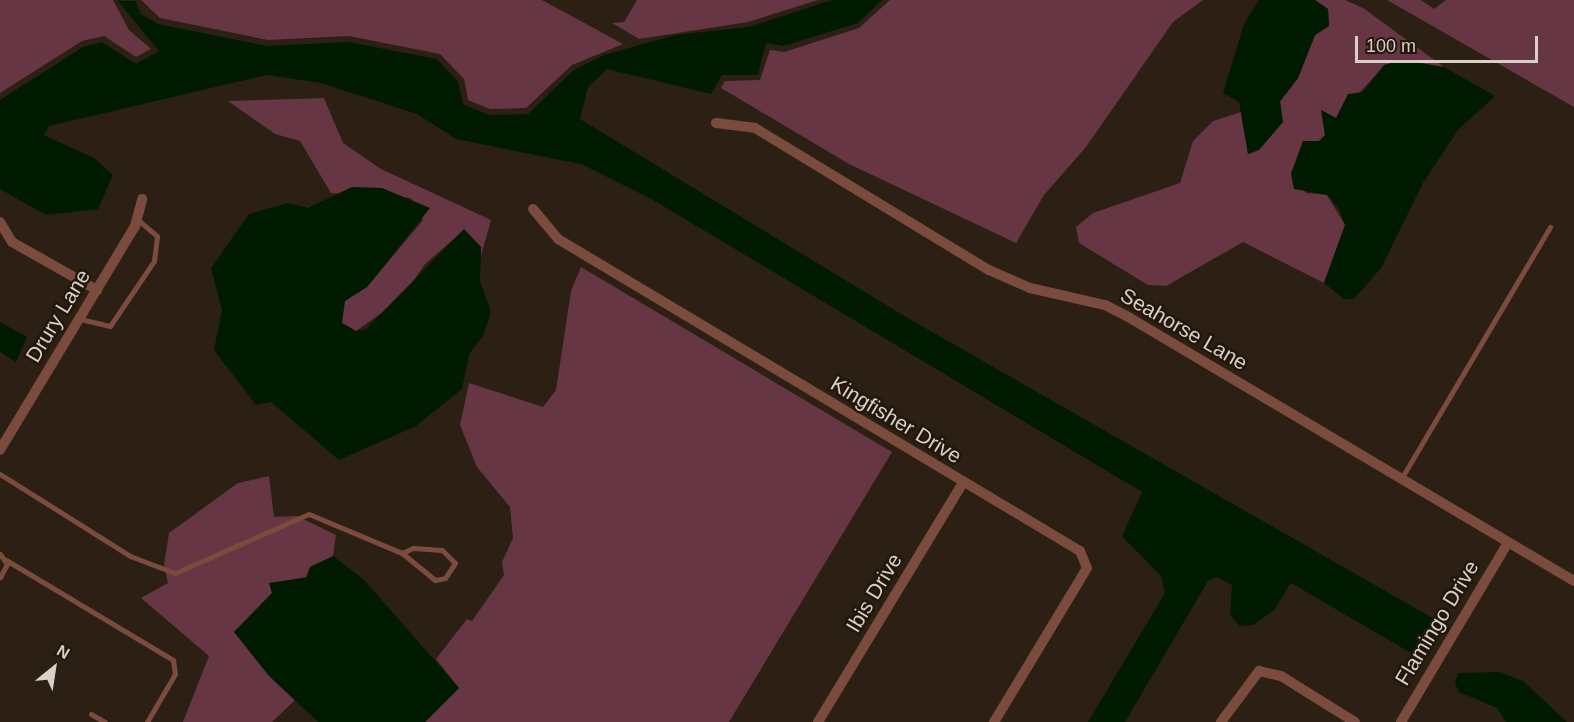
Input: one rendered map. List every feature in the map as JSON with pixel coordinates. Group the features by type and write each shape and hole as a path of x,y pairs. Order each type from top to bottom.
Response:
{"street":[{"name":"Seahorse Lane","path":"716,123 755,128 989,270 1121,313 1400,481 1574,581"},
{"name":"Drury Lane","path":"0,450 3,437 97,290 137,219 142,199"},
{"name":"Kingfisher Drive","path":"532,209 558,239 1080,551 1086,568 994,722"},
{"path":"0,222 12,242 97,290"},
{"name":"Ibis Drive","path":"818,722 963,483"},
{"name":"Flamingo Drive","path":"1401,722 1507,544"},
{"path":"1221,722 1259,671 1281,675 1355,722"}],"lane":[{"path":"80,319 110,326 154,261 157,236 137,219"},
{"path":"1400,481 1550,227"},
{"path":"0,474 130,556 175,573 309,514 402,553 435,580 445,578 455,562 442,550 413,548 402,553"},
{"path":"0,554 6,560 173,660 175,675 147,722"},
{"path":"0,577 6,560"},
{"path":"91,714 105,722"}],"shaded area":[{"path":"0,0 113,0 129,30 151,49 136,57 104,36 82,41 0,93"},
{"path":"141,0 542,0 623,44 572,65 526,108 490,109 468,100 464,79 440,54 349,36 268,40 160,18"},
{"path":"637,0 818,0 748,22 639,39 612,23 624,22"},
{"path":"832,0 882,0 858,23 783,46 766,43 758,75 722,75 711,94 607,69 588,87 580,119 906,317 1436,620 1416,656 1291,583 1274,610 1253,625 1240,626 1230,615 1232,585 1217,577 1208,581 1125,722 1088,722 1165,593 1161,576 1122,536 1142,492 653,200 581,164 456,139 417,114 321,83 267,75 49,126 44,135 94,158 113,175 98,209 46,215 0,189 0,100 83,47 102,42 136,64 159,51 118,1 135,1 141,14 158,24 267,46 348,42 437,59 458,82 463,104 489,115 528,114 574,70 604,55 675,35 749,27"},
{"path":"890,0 1203,0 1173,22 1086,147 1044,195 1016,243 849,164 721,88 725,81 760,80 770,50 784,52 859,28"},
{"path":"1259,0 1315,0 1328,9 1329,26 1315,35 1298,78 1280,101 1283,122 1259,150 1248,154 1239,102 1223,93 1244,24"},
{"path":"1315,0 1345,0 1363,8 1444,67 1402,60 1385,65 1336,118 1322,111 1325,135 1319,141 1303,141 1291,174 1306,193 1327,195 1345,225 1324,283 1243,242 1166,286 1148,285 1079,243 1076,227 1093,213 1180,183 1193,141 1213,121 1241,112 1248,154 1259,150 1282,122 1280,102 1298,78 1315,35 1329,26 1328,9"},
{"path":"1387,0 1421,0 1434,9 1446,0 1574,0 1574,107"},
{"path":"1402,60 1444,67 1495,96 1458,130 1423,183 1381,268 1354,299 1344,299 1324,283 1345,225 1339,209 1327,195 1294,189 1291,174 1303,141 1319,141 1325,135 1321,110 1336,118 1348,94 1363,92 1384,65"},
{"path":"324,98 343,143 381,169 491,220 481,256 481,247 464,230 425,264 401,299 356,331 342,323 340,314 345,301 367,287 423,220 411,198 331,193 300,141 275,134 228,101"},
{"path":"352,187 382,188 430,208 367,287 345,301 342,323 356,331 366,329 464,229 481,247 480,281 491,312 483,336 469,354 462,389 416,426 339,460 271,402 256,405 214,350 222,310 211,268 249,214 288,203 308,208"},
{"path":"581,267 892,452 729,722 425,722 459,688 436,659 467,619 472,621 504,575 502,562 513,538 510,507 477,467 460,425 469,383 543,407 556,390 571,291"},
{"path":"0,322 27,337 16,362 0,352"},
{"path":"269,476 274,517 297,516 336,535 333,556 306,577 270,583 272,593 234,632 295,700 272,722 183,722 209,656 141,598 168,583 164,565 169,533 238,483"},
{"path":"333,556 364,580 459,688 425,722 318,722 269,676 234,632 272,593 269,583 306,578 310,567"},
{"path":"1499,672 1523,681 1567,722 1506,722 1497,708 1459,692 1455,683 1458,673"}]}
